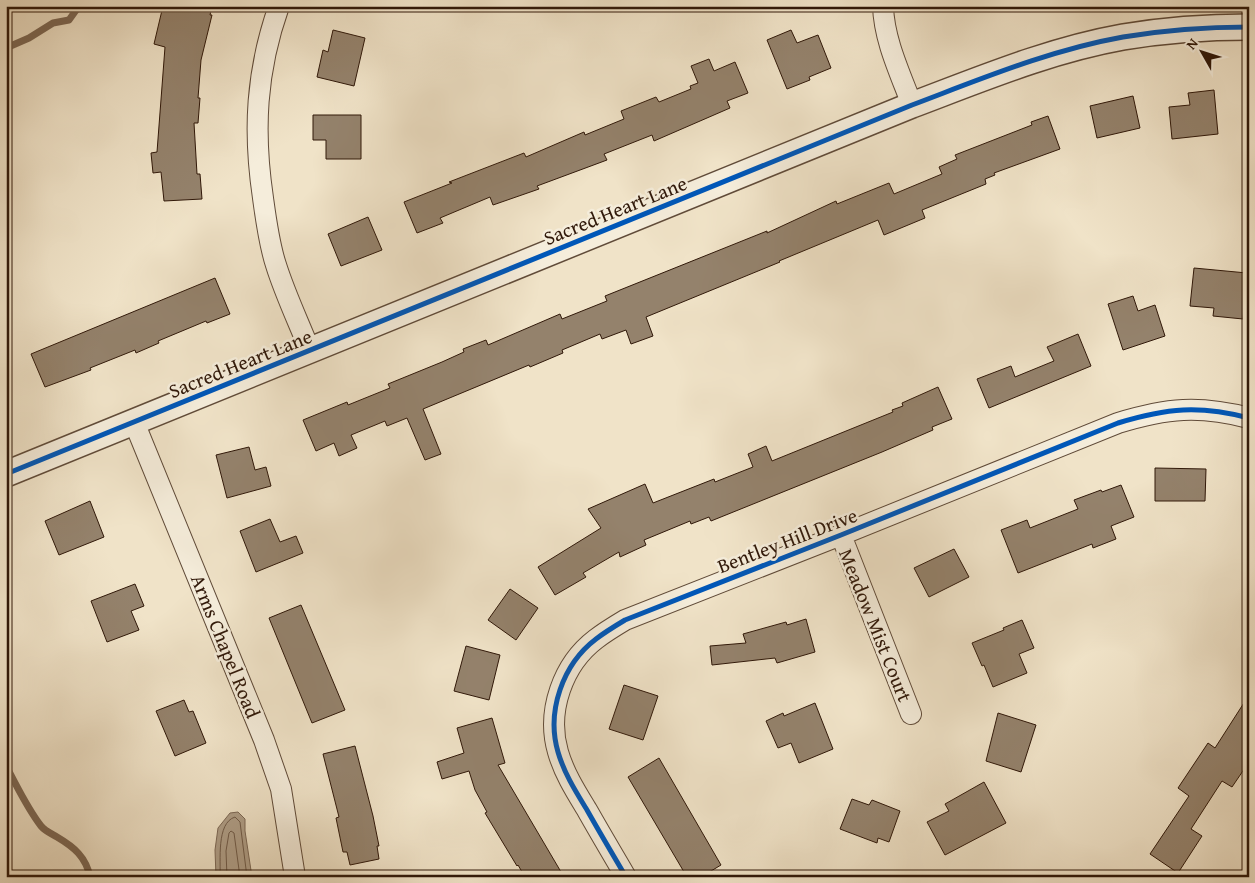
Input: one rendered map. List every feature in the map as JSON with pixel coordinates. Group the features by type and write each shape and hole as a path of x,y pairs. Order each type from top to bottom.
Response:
{"street":[{"path":"279,6 271,28 260,78 257,121 258,167 265,219 276,265 310,351"},
{"path":"883,6 883,16 891,50 912,105"},
{"name":"Sacred Heart Lane","path":"6,474 912,105 1029,62 1122,37 1169,31 1249,27"},
{"name":"Bentley Hill Drive","path":"626,877 569,780 558,751 554,722 557,699 564,678 595,639 625,620 1118,423 1146,414 1176,409 1228,413 1249,418"},
{"name":"Arms Chapel Road","path":"134,422 264,740 281,789 294,877"},
{"name":"Meadow Mist Court","path":"841,535 911,714"}],"water":[{"path":"238,812 245,819 252,877 216,877 215,850 218,828 230,813"}],"building":[{"path":"163,6 212,6 210,15 212,15 201,60 198,123 194,123 197,174 200,174 202,199 164,201 161,172 153,173 151,153 157,152 165,47 154,44"},
{"path":"333,30 365,38 354,86 317,77 323,50 328,52"},
{"path":"791,30 797,43 818,35 831,68 809,77 810,80 787,89 767,40"},
{"path":"709,59 714,71 735,62 748,93 727,101 730,108 654,141 652,135 604,154 607,160 537,186 539,189 493,205 490,197 440,218 443,223 417,233 404,202 452,183 449,182 524,153 526,157 584,132 585,135 624,119 621,111 656,97 659,102 691,89 690,86 698,83 691,66"},
{"path":"1214,90 1218,134 1172,139 1169,107 1190,105 1188,93"},
{"path":"1133,96 1140,128 1097,138 1090,106"},
{"path":"313,115 361,115 361,159 326,159 326,140 313,140"},
{"path":"1048,116 1060,149 994,173 995,175 985,179 986,184 922,210 925,218 884,235 878,220 646,317 653,336 631,344 626,330 602,339 600,334 562,350 563,353 530,367 529,365 423,409 441,454 425,460 407,418 387,426 385,421 351,435 357,448 339,456 334,443 316,451 303,420 347,402 348,405 390,388 388,384 464,352 463,349 486,340 488,345 560,314 562,319 607,301 605,296 767,231 767,233 836,201 837,204 889,183 894,194 942,174 939,167 957,159 955,155 1032,125 1031,122"},
{"path":"368,217 382,250 341,266 328,234"},
{"path":"1194,268 1247,273 1243,319 1213,316 1214,308 1190,306"},
{"path":"215,278 230,314 207,323 206,321 158,341 159,343 136,353 135,350 90,368 91,370 45,387 31,354"},
{"path":"1133,296 1138,311 1155,305 1165,336 1123,350 1108,304"},
{"path":"1078,334 1091,366 989,408 977,379 1011,366 1015,377 1054,361 1047,347"},
{"path":"938,387 952,419 932,427 933,430 711,521 709,517 691,524 690,521 644,540 646,545 620,557 619,552 583,573 586,577 555,595 538,567 601,528 588,509 645,484 653,503 714,479 715,482 753,467 748,454 766,446 772,461 893,412 892,410 903,406 902,403"},
{"path":"249,447 255,470 266,467 271,486 227,498 216,455"},
{"path":"1155,468 1206,469 1205,501 1155,501"},
{"path":"1121,485 1134,517 1111,526 1116,539 1093,548 1092,544 1018,573 1001,530 1027,520 1030,528 1078,509 1074,500"},
{"path":"90,501 104,537 59,555 45,521"},
{"path":"270,519 280,542 296,536 303,553 256,572 240,531"},
{"path":"954,549 969,577 929,597 914,568"},
{"path":"135,584 144,606 131,611 139,630 107,642 91,601"},
{"path":"510,589 538,608 516,640 488,620"},
{"path":"301,605 345,710 312,723 269,618"},
{"path":"806,619 815,652 777,663 775,658 712,665 710,646 746,643 743,634 786,622 787,625"},
{"path":"1022,620 1034,648 1019,654 1027,673 993,687 972,643 1004,630 1003,628"},
{"path":"466,646 500,655 489,700 454,691"},
{"path":"624,685 658,696 643,740 609,729"},
{"path":"1249,695 1249,762 1232,787 1222,781 1191,829 1202,836 1178,873 1150,854 1189,796 1178,788 1208,743 1215,748"},
{"path":"184,700 189,712 193,711 206,743 175,756 156,711"},
{"path":"815,703 833,749 799,763 791,743 778,748 766,721 783,713 784,716"},
{"path":"998,713 1036,725 1021,772 986,761"},
{"path":"492,718 505,763 498,765 564,877 525,877 485,813 487,812 475,790 469,771 442,779 437,762 464,753 457,728"},
{"path":"355,746 373,816 379,846 377,846 379,859 350,865 347,852 343,852 336,818 339,817 323,754"},
{"path":"659,758 721,865 701,877 687,877 628,777"},
{"path":"984,782 1006,823 945,855 927,822 949,811 945,804"},
{"path":"852,799 869,805 872,800 900,811 889,842 878,838 877,843 840,829"}],"waterway":[{"path":"6,48 29,38 53,23 69,20 79,6"},
{"path":"6,766 41,826 78,853 86,864 90,877"}],"cycle path":[{"path":"6,474 912,105 990,75 1069,49 1123,37 1186,29 1249,27"},
{"path":"626,877 567,775 558,752 555,736 556,705 566,675 584,649 599,636 625,620 1118,423 1152,414 1183,410 1214,411 1249,418"}]}
